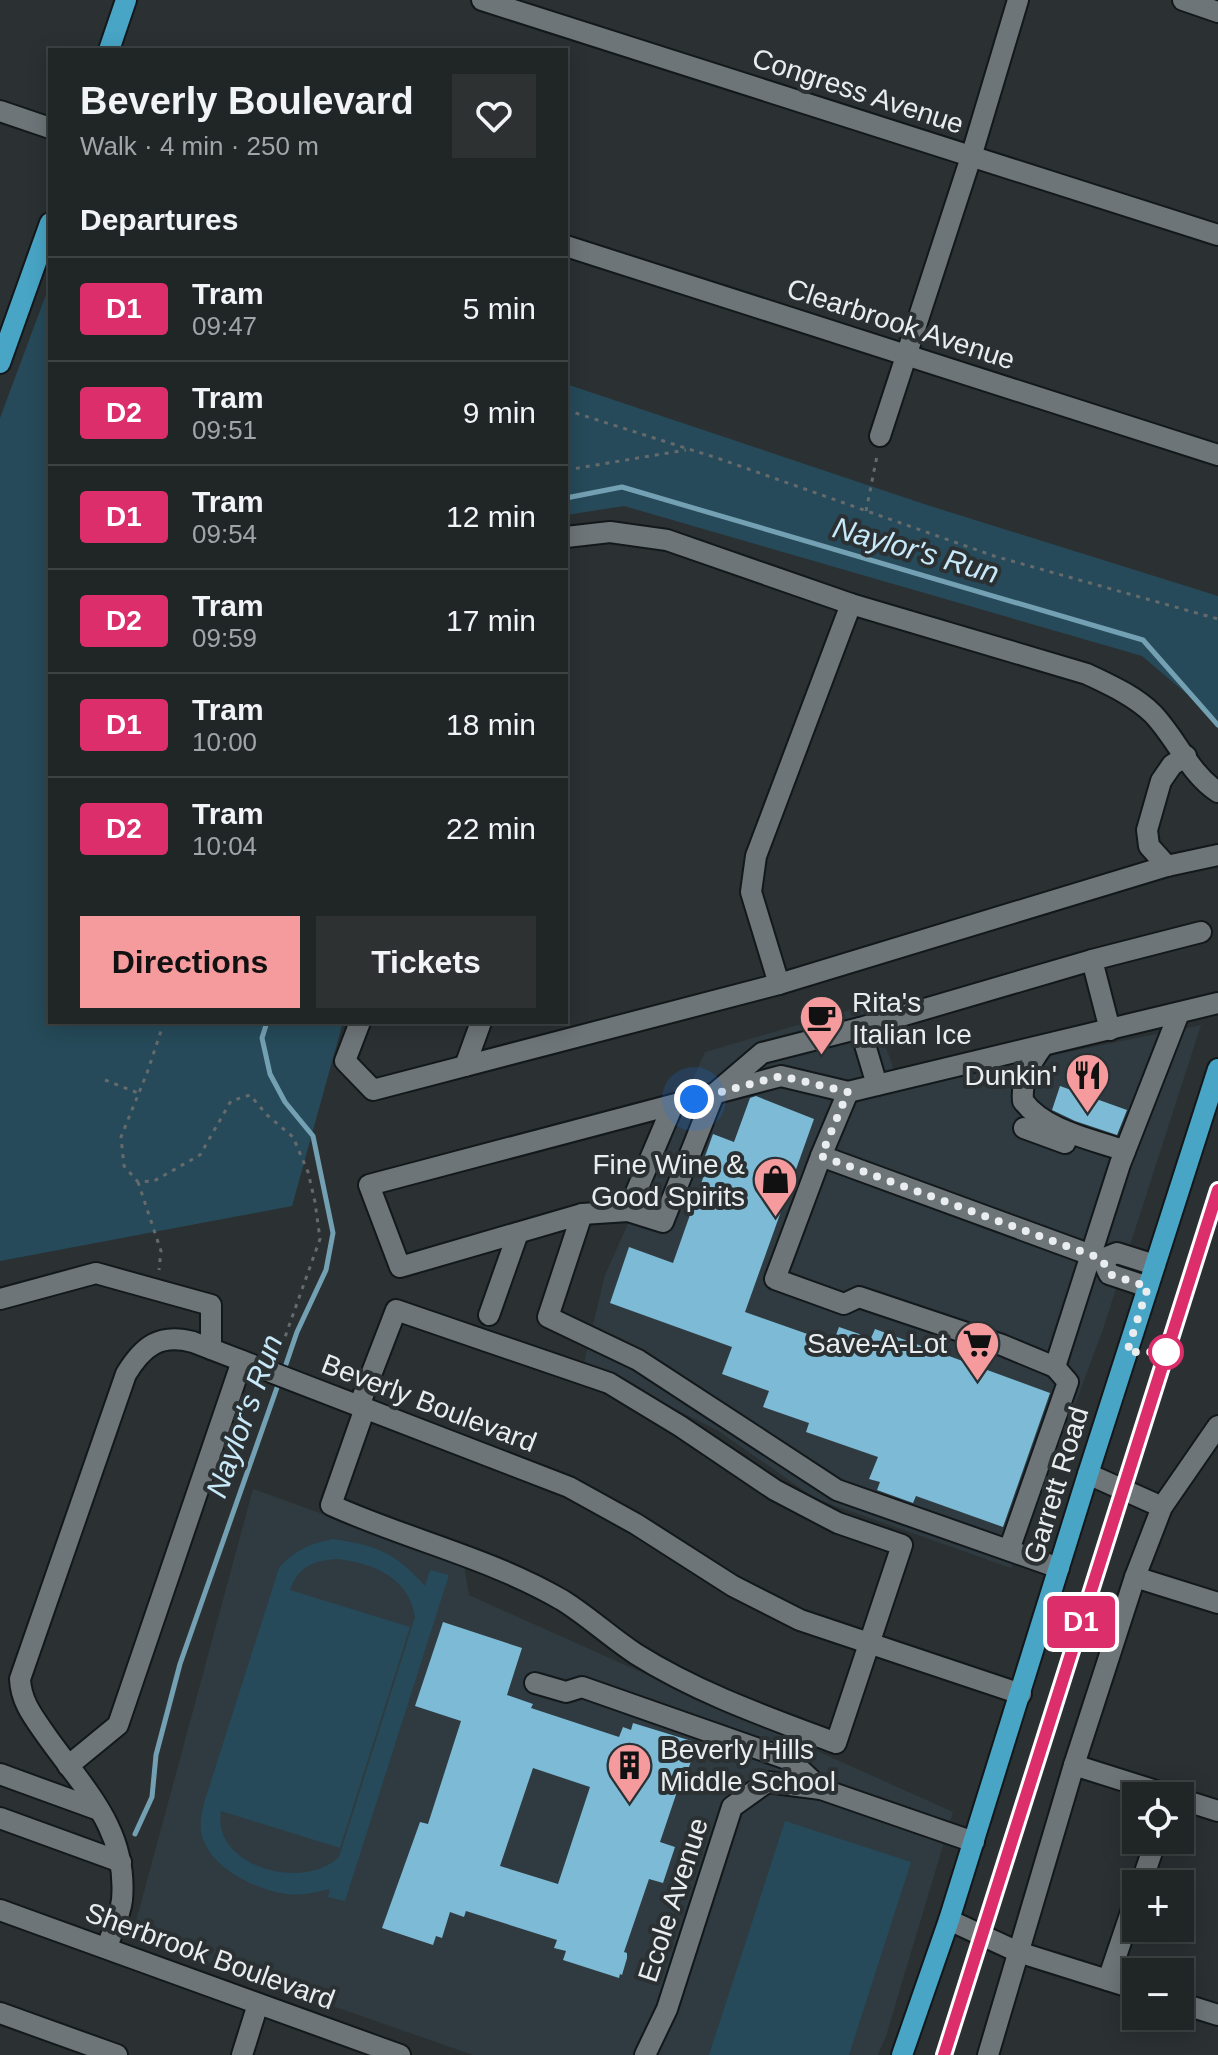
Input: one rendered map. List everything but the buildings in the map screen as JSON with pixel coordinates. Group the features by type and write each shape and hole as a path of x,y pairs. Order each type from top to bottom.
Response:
{"main road":[{"path":"110,48 126,0"},
{"path":"0,363 6,327 48,228"},
{"name":"Garrett Road","path":"902,2055 974,1842 1218,1069"}],"street":[{"name":"Congress Avenue","path":"482,0 1218,235"},
{"path":"880,436 971,157 1018,0"},
{"path":"1183,0 1218,12"},
{"path":"0,111 48,127"},
{"name":"Clearbrook Avenue","path":"568,247 1218,455"},
{"path":"568,537 610,532 667,540 851,604 1087,674 1119,689 1151,712 1197,773 1218,792"},
{"path":"779,984 751,892 756,856 851,604"},
{"path":"1167,866 1149,846 1147,830 1161,781 1172,765 1186,756"},
{"path":"359,1024 345,1061 373,1090 779,984 1167,866 1218,855"},
{"path":"1201,932 762,1053 714,1094 663,1222 628,1211 582,1214 400,1267 369,1185 673,1105 714,1094 781,1076 848,1092 1218,1003"},
{"path":"1092,960 1110,1030"},
{"path":"1055,1367 1096,1256 1122,1158 1179,1013"},
{"path":"465,1066 480,1024"},
{"path":"568,1024 593,1033"},
{"path":"860,1028 877,1085"},
{"path":"1043,1046 1024,1081 1023,1101 1029,1110 1122,1158"},
{"path":"848,1092 775,1279 844,1304 859,1297 870,1300 1002,1345 1055,1367 1068,1382 1009,1550"},
{"path":"628,1211 673,1105"},
{"path":"1024,1128 1122,1158"},
{"path":"821,1156 1096,1256 1117,1253 1155,1265"},
{"path":"582,1214 548,1317 638,1360 837,1490 1059,1568"},
{"path":"489,1315 518,1233"},
{"path":"1096,1256 1109,1274 1148,1287"},
{"path":"0,1299 96,1273 211,1305 211,1349"},
{"path":"396,1310 609,1383 775,1490 838,1523 902,1545 869,1643 836,1743 714,1696 636,1654 562,1600 500,1571 378,1526 331,1505 396,1310"},
{"name":"Beverly Boulevard","path":"107,1947 122,1903 119,1848 109,1823 31,1714 20,1694 20,1679 126,1374 136,1358 165,1338 179,1338 211,1349 569,1487 636,1524 733,1586 800,1620 1021,1694"},
{"path":"68,1766 118,1725 242,1361"},
{"path":"988,2055 1074,1765 1135,1577 1162,1507 1218,1426"},
{"path":"1088,1474 1162,1507"},
{"path":"1135,1577 1218,1603"},
{"path":"535,1683 566,1692 582,1687 790,1760 821,1789 974,1842"},
{"path":"1074,1765 1127,1782"},
{"path":"0,1774 99,1810"},
{"name":"Ecole Avenue","path":"645,2055 667,2009 732,1807 767,1782 821,1789"},
{"path":"1194,1803 1218,1811"},
{"path":"0,1818 121,1862"},
{"name":"Sherbrook Boulevard","path":"0,1910 400,2055"},
{"path":"949,1920 1018,1952 1122,1984"},
{"path":"1108,1980 1122,1938"},
{"path":"242,2055 258,2004"},
{"path":"1194,2007 1218,2015"},
{"path":"0,2013 117,2055"}],"path":[{"path":"568,411 689,449 994,556 1218,619"},
{"path":"866,511 880,436"},
{"path":"568,470 689,449"},
{"path":"158,1291 161,1251 138,1182 124,1166 121,1137 163,1024"},
{"path":"105,1080 139,1093"},
{"path":"138,1182 154,1181 200,1155 231,1101 250,1095 267,1115 293,1137 308,1172 320,1239 285,1337 275,1341"}],"shaded area":[{"path":"48,289 48,1024 342,1024 292,1206 0,1261 0,418"},
{"path":"568,385 927,505 1218,596 1218,720 1142,656 624,506 568,515"},
{"path":"870,1004 900,1086 1201,1025 1103,1329 1023,1545 1011,1568 816,1499 717,1430 584,1363 605,1275 705,1052"},
{"path":"253,1489 464,1565 469,1595 953,1812 878,2055 473,2055 132,1936"},
{"path":"333,1539 384,1552 425,1586 430,1570 449,1575 345,1901 328,1897 330,1889 287,1894 247,1882 212,1855 201,1831 205,1800 279,1568 310,1545","holes":["338,1559 388,1575 406,1592 415,1617 339,1857 323,1867 304,1872 263,1868 244,1859 230,1846 222,1830 221,1811 340,1848 410,1627 290,1590 298,1575 308,1566"]},
{"path":"785,1821 911,1862 849,2055 709,2055"}],"waterway":[{"name":"Naylor's Run","path":"568,498 622,487 1143,640 1218,725"},
{"name":"Naylor's Run","path":"266,1024 262,1038 270,1074 285,1102 313,1136 333,1233 326,1270 297,1332 284,1370"},
{"name":"Naylor's Run","path":"135,1834 152,1797 156,1755 180,1664 280,1379"}],"tram line":[{"path":"944,2055 1218,1190"},
{"name":"D1","path":"944,2055 1218,1190"}],"place":[{"name":"Rita's Italian Ice","path":"821,1057"},
{"name":"Dunkin'","path":"1088,1114"},
{"name":"Fine Wine & Good Spirits","path":"776,1219"},
{"name":"Save-A-Lot","path":"978,1382"},
{"name":"Beverly Hills Middle School","path":"629,1804"}],"route":[{"path":"694,1099 781,1076 848,1092 821,1156 1102,1259 1109,1274 1148,1287 1127,1352 1166,1352"}]}
